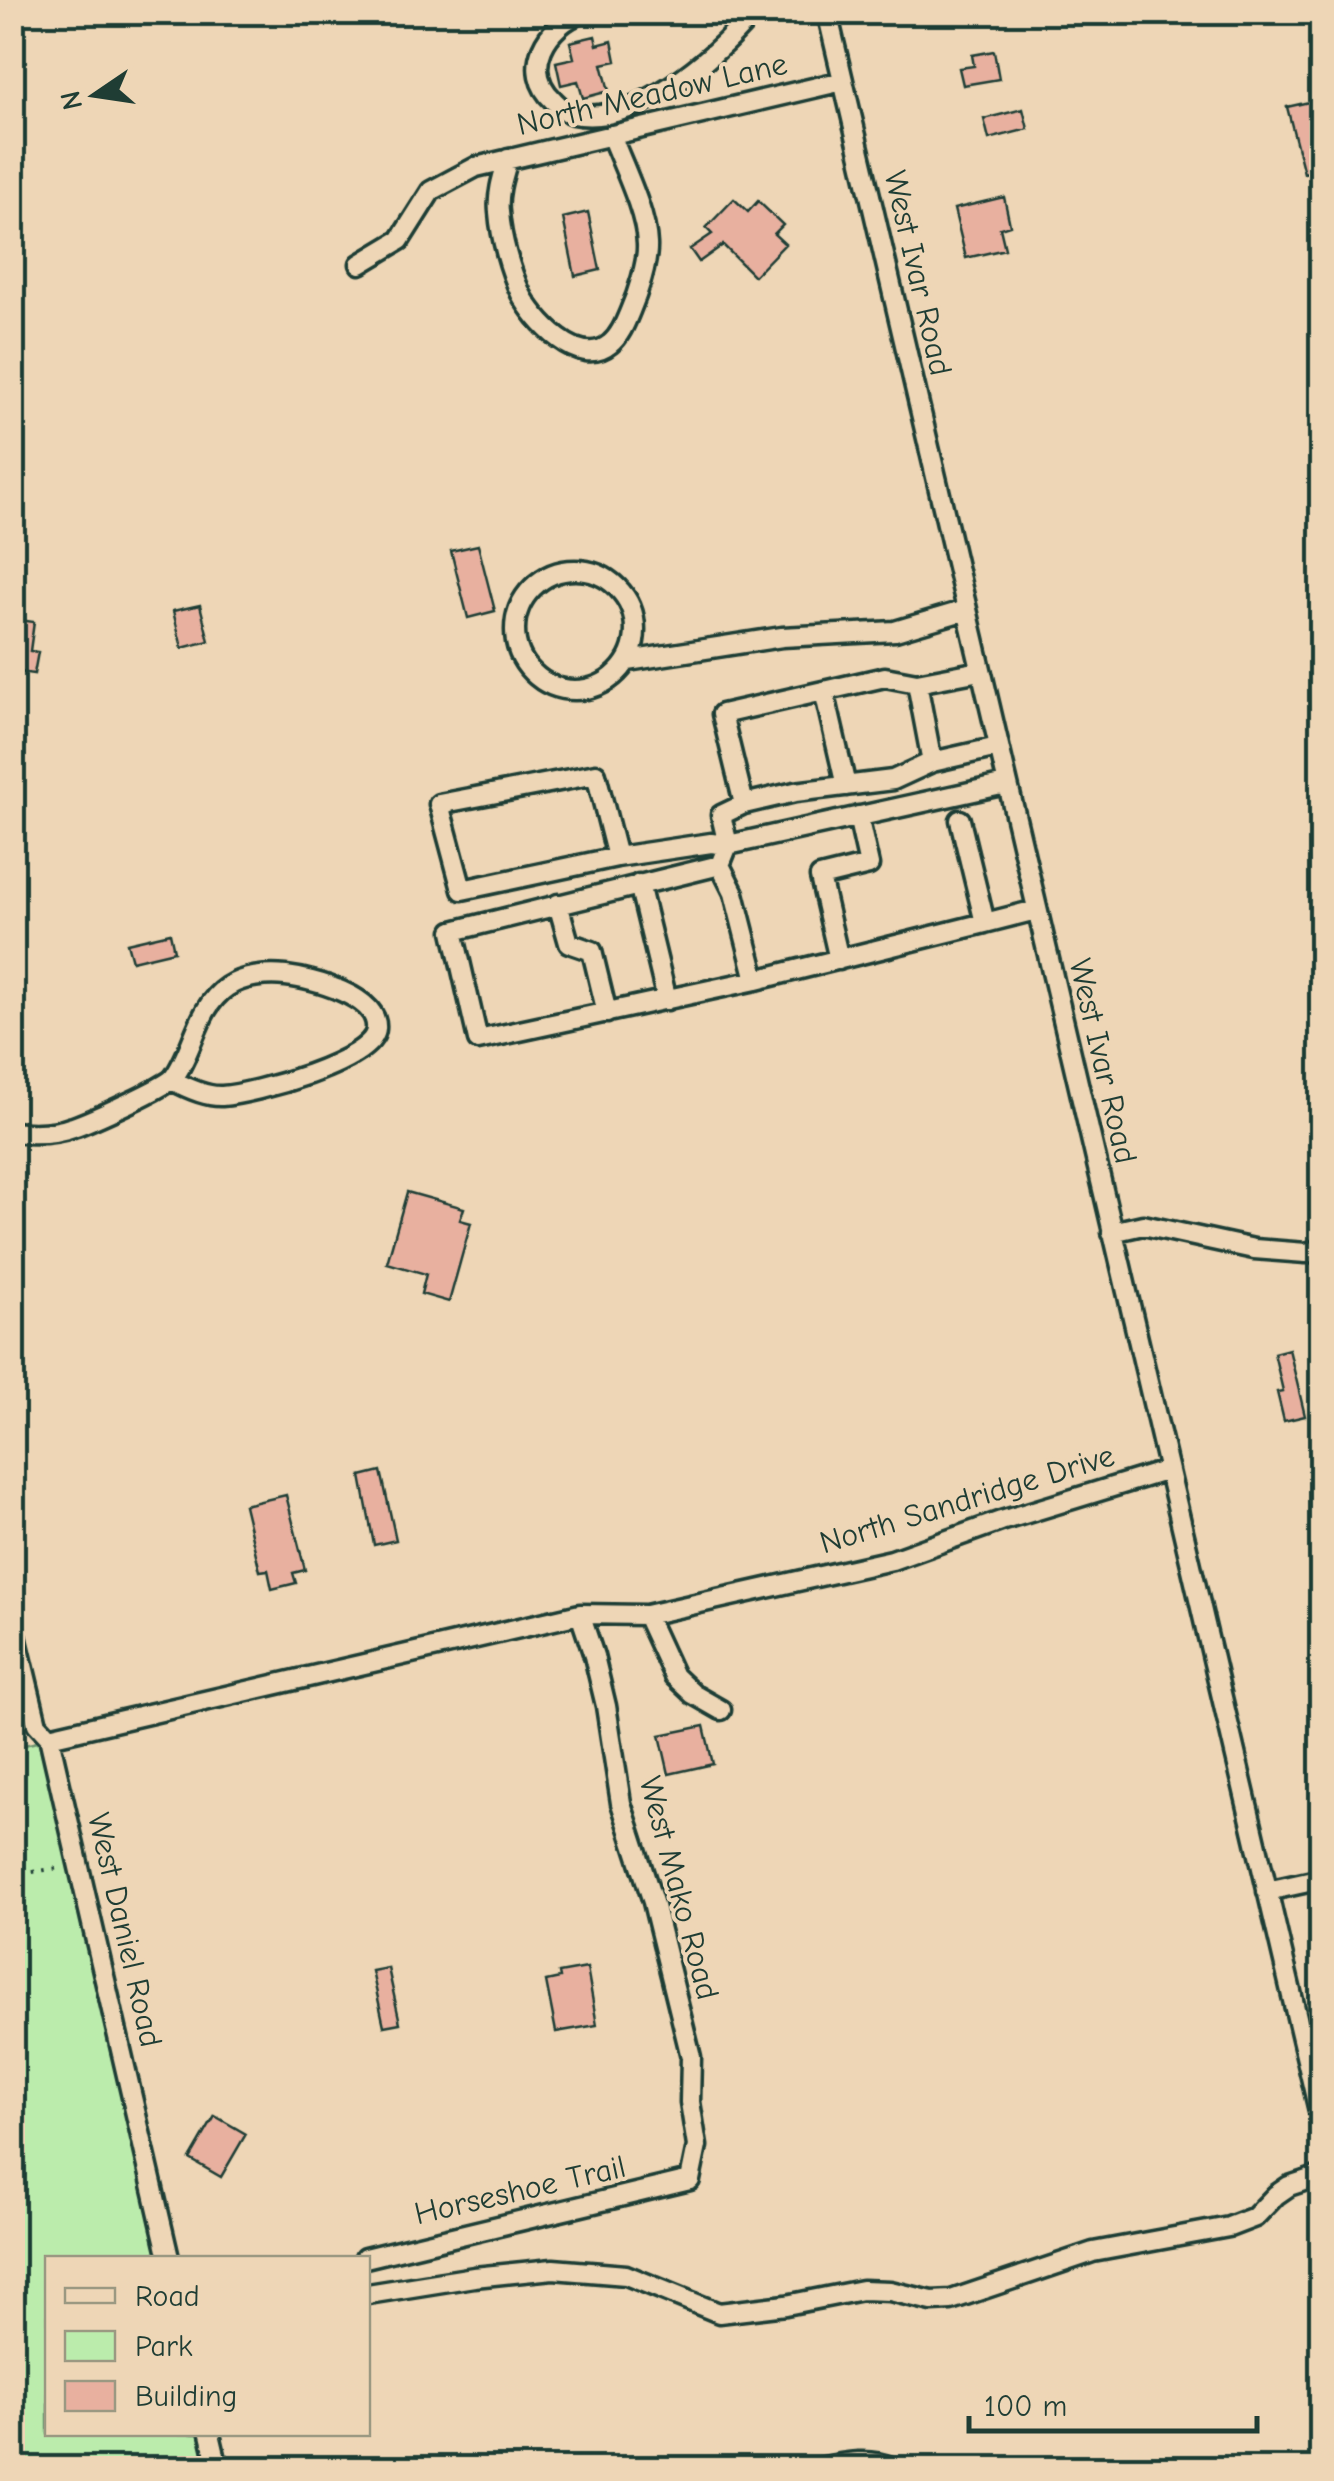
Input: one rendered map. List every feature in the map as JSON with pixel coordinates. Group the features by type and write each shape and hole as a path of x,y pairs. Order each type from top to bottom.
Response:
{"street":[{"path":"584,12 555,28 540,52 538,72 542,90 568,114 602,116 635,106 689,74 729,41 754,12"},
{"name":"West Ivar Road","path":"827,12 1322,2124"},
{"name":"North Meadow Lane","path":"360,264 400,240 431,191 476,167 842,80"},
{"path":"508,159 498,212 508,259 521,293 536,318 564,343 592,352 608,346 622,328 636,298 647,246 640,208 611,135"},
{"path":"628,661 635,633 632,612 624,594 608,580 590,571 570,569 533,586 521,603 516,640 522,659 534,674 568,690 605,682 628,661 782,637 895,631 966,610"},
{"path":"744,804 722,714 885,677 917,684 980,671"},
{"path":"917,684 932,762"},
{"path":"824,691 846,786"},
{"path":"756,980 734,892 720,865 728,845 721,815 744,804 795,792 892,780 932,762 998,747"},
{"path":"617,857 596,774 439,804 462,890 617,857 711,843 728,845 1006,784"},
{"path":"839,960 820,878 869,864 858,816"},
{"path":"960,820 985,923"},
{"path":"720,865 453,931 478,1040 756,980 1036,910"},
{"path":"639,884 667,1000"},
{"path":"558,904 569,943 592,951 607,1012"},
{"path":"12,1132 70,1129 172,1080 212,1000 229,985 254,977 286,976 332,988 368,1005 374,1017 376,1030 372,1042 335,1065 249,1091 218,1096 188,1089 172,1080"},
{"path":"1112,1232 1143,1225 1254,1248 1306,1253 1322,1249"},
{"name":"North Sandridge Drive","path":"49,1737 580,1614 646,1615 892,1560 1001,1521 1168,1470"},
{"name":"West Mako Road","path":"580,1614 606,1706 621,1803 653,1902 691,2058 690,2102 696,2146 690,2180"},
{"path":"646,1615 674,1676 693,1694 721,1710"},
{"name":"West Daniel Road","path":"12,1620 37,1724 49,1737 170,2256"},
{"path":"1267,1891 1322,1879"},
{"path":"370,2294 554,2269 626,2275 719,2313 862,2290 951,2300 1081,2255 1229,2227 1254,2217 1288,2186 1322,2176"},
{"name":"Horseshoe Trail","path":"370,2257 690,2180"},
{"path":"210,2436 218,2468"},
{"path":"821,2468 864,2461 894,2468"}],"path":[{"path":"12,1876 79,1865"}],"green space":[{"path":"41,1741 160,2256 45,2256 45,2436 201,2436 209,2468 13,2468 12,1748"}],"building":[{"path":"595,36 597,45 612,41 616,61 602,64 609,91 583,98 578,81 561,85 556,62 574,58 570,42"},
{"path":"994,51 999,79 963,85 959,68 974,66 972,55"},
{"path":"1322,99 1322,169 1304,173 1287,107"},
{"path":"1023,109 1028,129 989,139 984,119"},
{"path":"1004,197 1010,225 1000,228 1005,249 966,258 954,209"},
{"path":"734,199 748,212 758,201 783,225 774,234 785,244 754,276 723,245 699,262 690,249 712,234 706,228"},
{"path":"588,212 600,270 575,276 563,218"},
{"path":"478,545 495,611 468,618 451,551"},
{"path":"200,605 209,641 182,648 173,611"},
{"path":"12,619 34,622 30,651 38,652 34,674 12,671"},
{"path":"170,933 174,951 132,961 127,943"},
{"path":"407,1192 464,1208 460,1220 471,1223 449,1302 421,1294 426,1274 387,1263"},
{"path":"1289,1349 1305,1416 1284,1421 1277,1392 1283,1391 1274,1353"},
{"path":"381,1471 396,1540 374,1545 361,1476"},
{"path":"286,1495 305,1570 293,1573 296,1583 272,1589 268,1570 260,1571 244,1505"},
{"path":"704,1726 713,1764 669,1774 660,1735"},
{"path":"388,1968 400,2023 384,2026 372,1971"},
{"path":"587,1968 597,2025 556,2032 546,1981 560,1978 559,1973"},
{"path":"215,2116 246,2134 221,2177 190,2159"}]}
